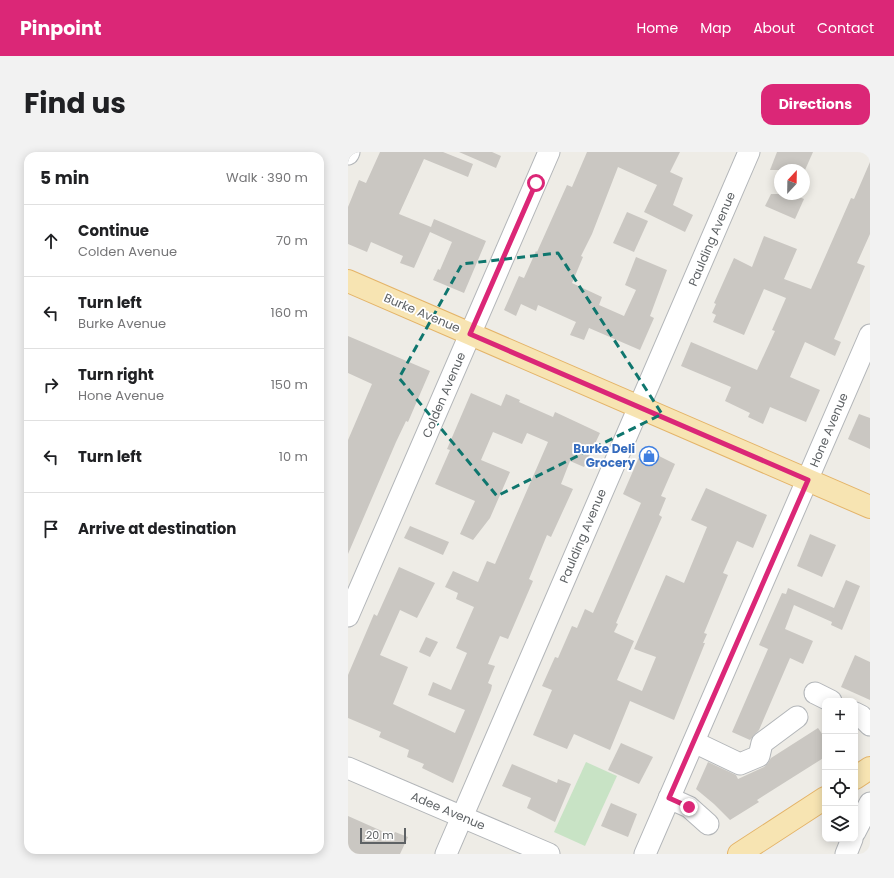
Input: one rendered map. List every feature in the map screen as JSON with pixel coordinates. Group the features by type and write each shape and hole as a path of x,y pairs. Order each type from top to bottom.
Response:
{"main road":[{"name":"Burke Avenue","path":"348,281 870,507"},
{"path":"858,776 870,768"},
{"path":"739,854 822,800"}],"street":[{"name":"Colden Avenue","path":"348,616 549,152"},
{"name":"Paulding Avenue","path":"446,854 749,152"},
{"name":"Hone Avenue","path":"645,854 870,335"},
{"path":"858,714 870,725"},
{"path":"694,742 740,764 759,756 762,743 797,717"},
{"name":"Adee Avenue","path":"348,768 549,854"},
{"path":"669,798 689,807 708,824"},
{"path":"858,826 870,803"},
{"path":"846,854 851,842"}],"highlighted area":[{"path":"558,253 662,414 497,496 399,378 462,264"}],"green space":[{"path":"586,762 617,776 585,846 554,832"}],"building":[{"path":"380,152 443,152 473,164 468,177 424,159 399,214 431,227 434,219 486,241 464,293 433,280 438,269 440,270 452,242 430,232 414,268 400,263 403,256 371,242 367,252 348,244 348,207 359,180 366,183"},
{"path":"459,152 492,152 501,156 496,168"},
{"path":"587,152 680,152 670,172 683,178 673,205 693,215 685,232 644,212 657,185 618,167 592,234 581,256 583,257 572,283 602,297 599,305 624,316 636,290 625,285 636,257 667,270 650,316 654,318 640,350 589,328 584,340 570,335 576,322 538,305 536,311 521,304 516,316 504,310 519,276 524,278 567,185 572,187"},
{"path":"777,152 813,152 808,164 774,164 774,170 770,170"},
{"path":"870,162 870,234 857,263 865,266 834,339 841,342 835,356 805,342 790,377 820,390 806,422 770,407 763,424 748,417 750,413 725,401 731,387 681,366 691,342 757,370 775,331 772,330 786,298 764,289 744,335 713,322 716,315 712,313 716,304 714,303 734,258 752,267 764,236 797,249 784,279 811,289 851,198 854,199"},
{"path":"771,194 774,194 774,200 804,200 795,219 765,206"},
{"path":"627,212 648,221 634,252 613,243"},
{"path":"348,336 430,371 408,422 406,421 396,442 348,554 348,440 372,384 348,373"},
{"path":"471,393 501,406 506,394 520,400 519,402 553,417 555,412 600,433 584,467 570,461 561,484 573,489 551,537 547,535 529,579 533,581 508,639 500,636 488,664 495,666 488,683 492,685 491,690 453,783 422,768 424,764 407,757 409,750 379,737 381,732 348,718 348,675 374,614 377,616 399,567 435,583 417,618 400,610 380,655 408,667 393,704 455,733 465,710 428,695 433,682 451,690 467,653 456,648 474,607 456,599 458,593 445,587 453,571 478,582 487,561 495,564 548,442 527,433 522,444 493,432 481,460 510,472 490,518 473,540 460,534 475,501 435,484 450,450 447,449"},
{"path":"859,414 870,418 870,449 848,439"},
{"path":"643,448 675,464 661,496 666,498 659,515 662,517 616,623 618,624 614,632 634,641 617,680 642,691 656,657 634,649 666,575 684,583 707,527 691,520 706,488 767,515 753,548 737,541 723,573 728,575 704,633 707,634 703,643 705,643 674,720 630,701 610,750 574,734 567,749 533,735 552,690 542,686 555,657 558,658 572,626 577,628 585,609 593,613 641,503 623,494"},
{"path":"410,526 449,542 443,555 404,538"},
{"path":"810,534 836,545 822,577 797,566"},
{"path":"846,580 860,586 842,630 831,625 832,622 794,605 785,629 813,641 803,664 790,658 759,730 750,740 732,732 768,649 759,645 782,593 786,594 788,588 834,608"},
{"path":"426,637 438,642 430,657 419,652"},
{"path":"855,655 870,662 870,700 841,687"},
{"path":"818,728 822,734 822,759 757,800 759,802 730,820 696,789 708,762 736,775 738,779 764,767 771,758"},
{"path":"621,743 653,757 639,784 608,770"},
{"path":"512,764 557,783 558,779 571,784 555,822 527,808 531,798 502,786"},
{"path":"611,803 637,814 628,837 601,826"},
{"path":"348,816 393,836 395,832 408,837 400,854 348,854"}],"place":[{"name":"Burke Deli Grocery","path":"649,456"}],"route":[{"path":"536,183 470,334 808,480 669,798 689,807"}]}
